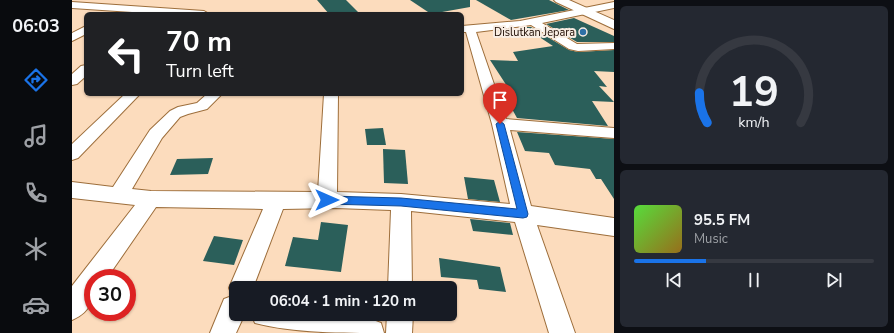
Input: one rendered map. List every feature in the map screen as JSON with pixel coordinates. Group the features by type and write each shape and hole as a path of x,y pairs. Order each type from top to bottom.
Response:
{"main road":[{"path":"560,0 614,24"}],"street":[{"path":"84,6 95,0"},
{"path":"110,12 129,0"},
{"path":"72,5 181,10 192,12"},
{"path":"562,333 523,214 500,124 466,29 532,21 614,5"},
{"path":"532,21 573,47 590,48 614,46"},
{"path":"72,38 84,30"},
{"path":"72,81 84,71"},
{"path":"72,154 131,96"},
{"path":"118,195 156,134 175,114 183,110 202,106 213,96"},
{"path":"327,200 331,96"},
{"path":"500,124 614,133"},
{"path":"72,190 151,199 401,202 523,214 614,227"},
{"path":"100,269 151,199"},
{"path":"244,281 276,201"},
{"path":"400,281 401,202"},
{"path":"72,307 84,290"},
{"path":"223,333 229,318"},
{"path":"303,321 371,333"},
{"path":"400,321 400,333"}],"building":[{"path":"317,0 346,0 358,12 327,12"},
{"path":"410,0 470,0 470,7 442,12 428,12"},
{"path":"476,0 549,0 569,10 511,20"},
{"path":"574,18 614,36 614,42 577,42 546,24"},
{"path":"524,27 531,27 569,50 578,52 614,50 614,72 594,71 607,87 599,86 614,102 592,101 608,126 517,118 507,100 516,100 490,60 518,61 513,52 553,46"},
{"path":"383,128 386,145 367,145 365,129"},
{"path":"517,132 614,139 614,199 601,179 596,179 590,169 555,165 549,153 525,151"},
{"path":"383,149 405,150 408,184 384,183"},
{"path":"213,158 208,174 170,175 177,159"},
{"path":"464,177 494,180 500,202 468,199"},
{"path":"470,219 510,223 513,235 473,231"},
{"path":"321,222 348,225 341,272 285,266 293,237 318,240"},
{"path":"214,236 243,240 234,265 203,261"},
{"path":"439,258 500,267 506,292 479,289 477,280 441,277"}],"place":[{"name":"Dislutkan Jepara","path":"583,32"}],"route":[{"path":"327,200 401,202 523,214 500,124"}]}
